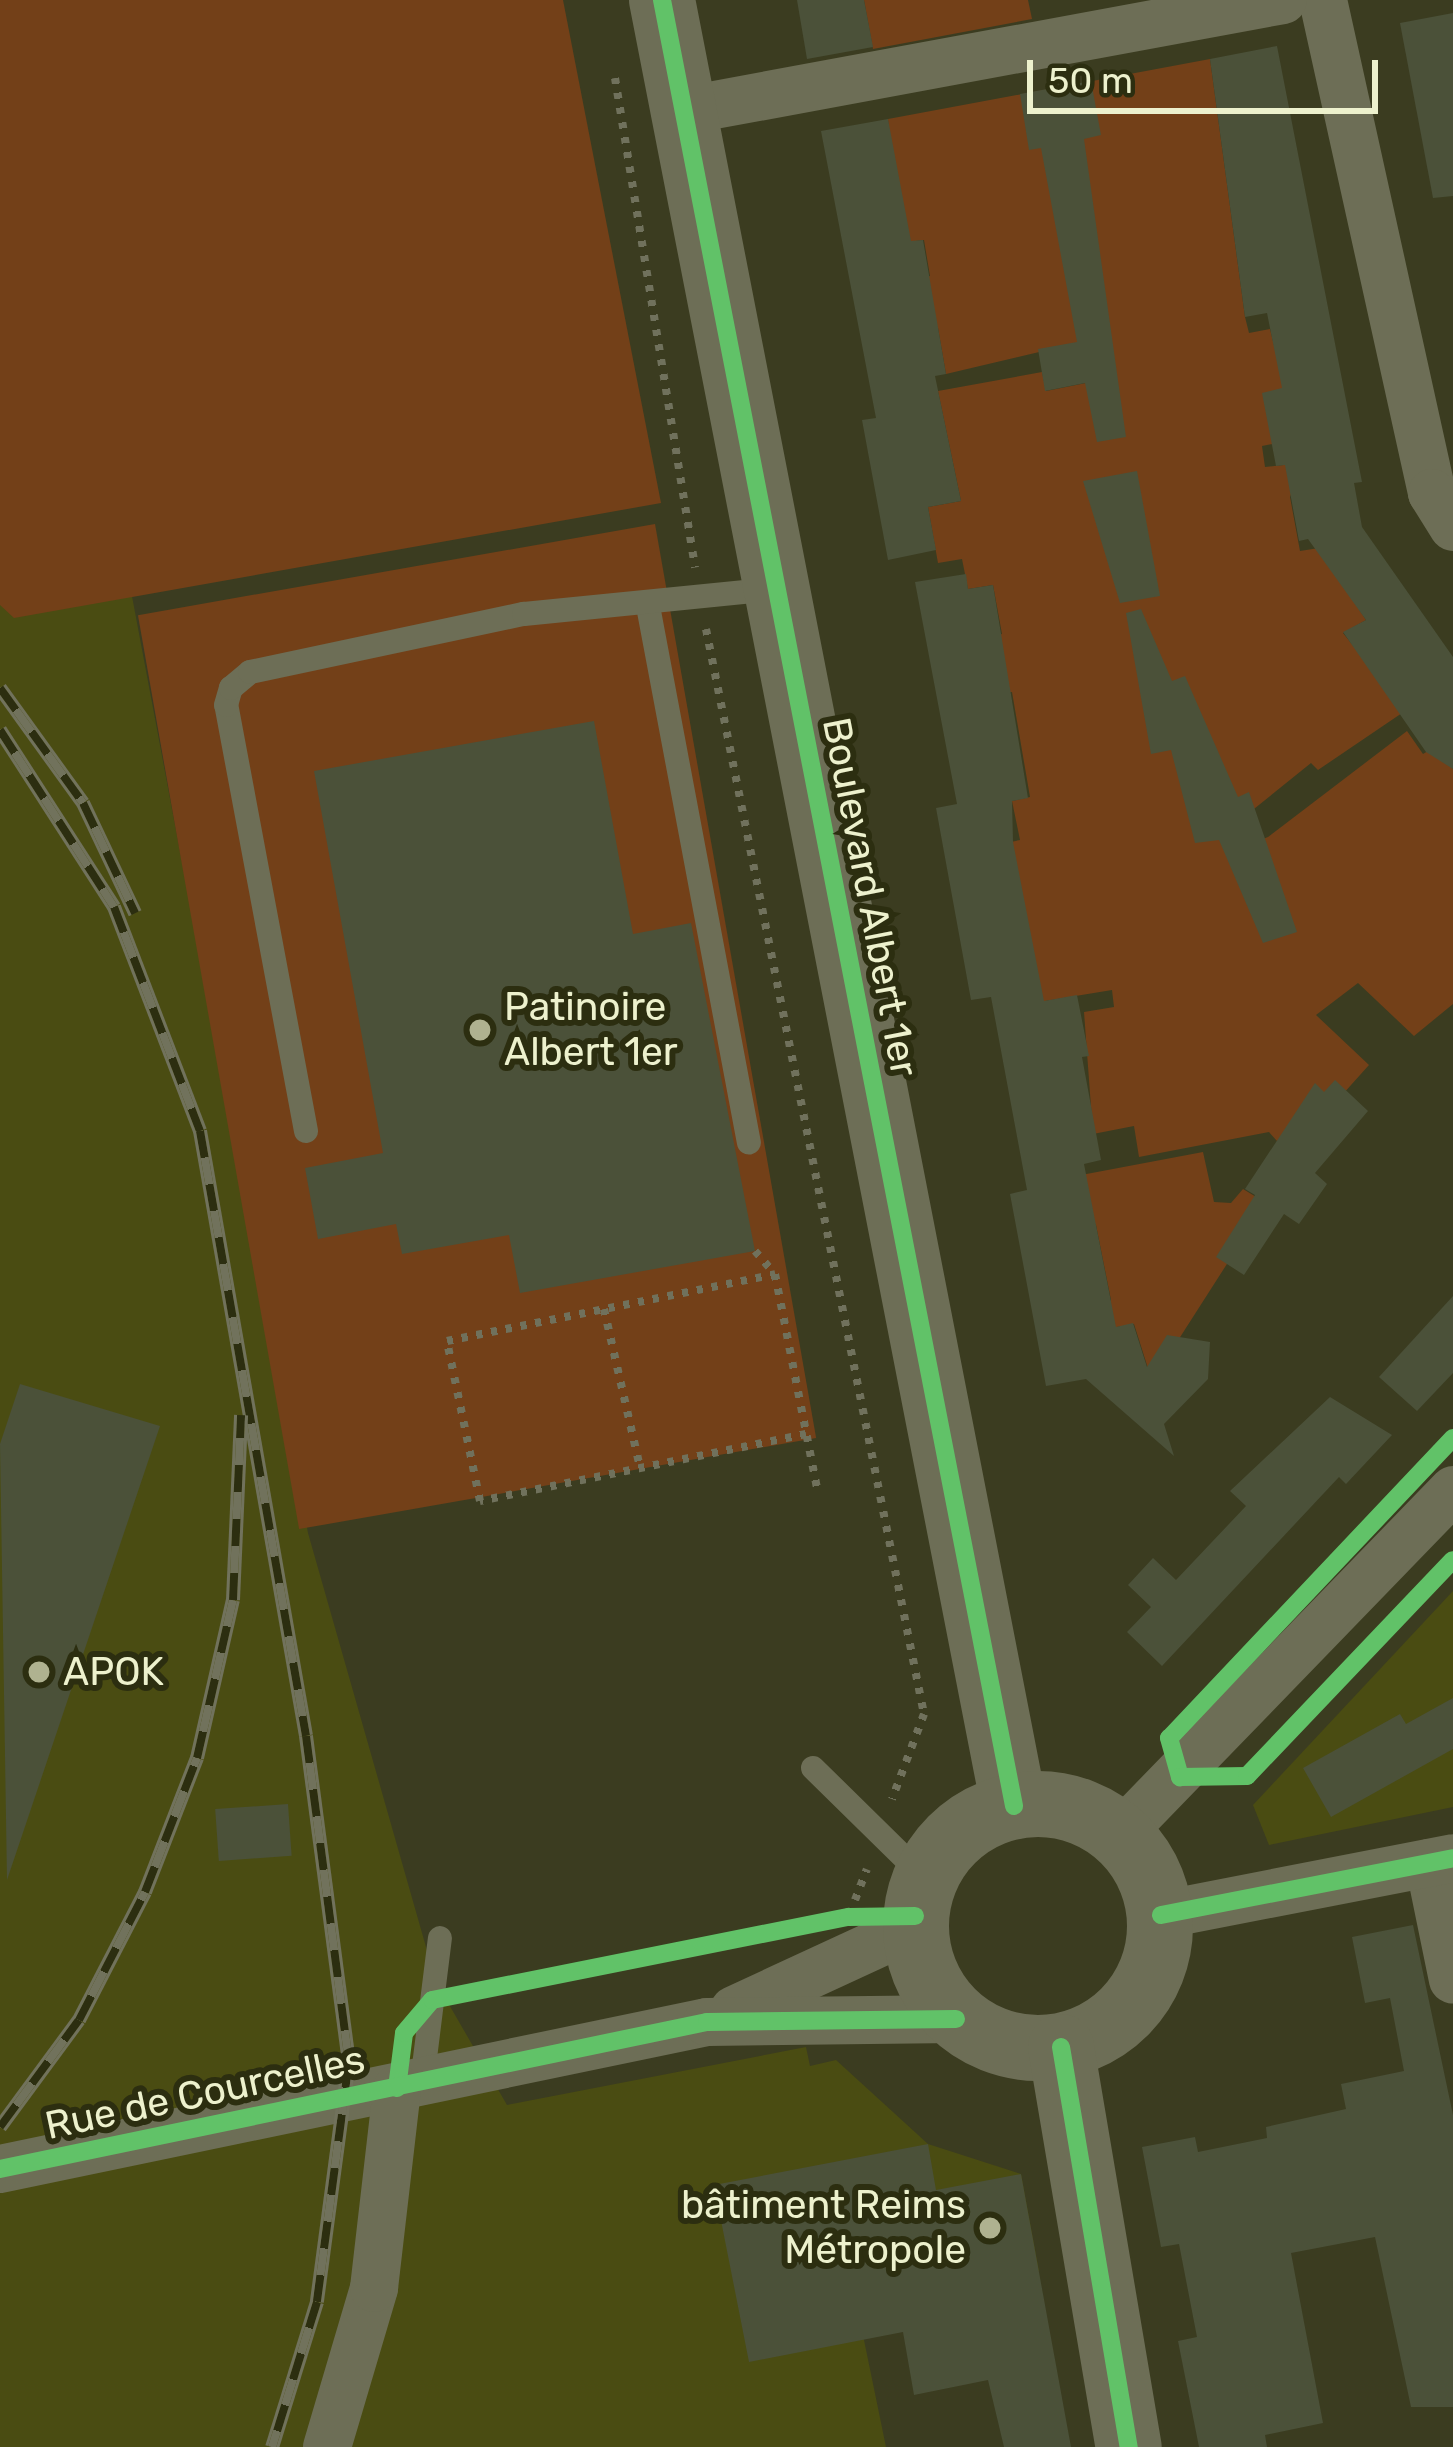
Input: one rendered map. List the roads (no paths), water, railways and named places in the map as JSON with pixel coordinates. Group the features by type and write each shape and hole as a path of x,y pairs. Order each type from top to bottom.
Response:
{"main road":[{"name":"Boulevard Albert 1er","path":"662,0 1014,1805"},
{"path":"1052,1804 1120,1834 1148,1871 1161,1915 1147,1985 1110,2024 1061,2047 1024,2049 956,2019 933,1990 909,1889 962,1832 1014,1805 1052,1804"},
{"path":"1061,2047 1129,2447"}],"street":[{"path":"682,111 1282,0"},
{"path":"1323,0 1432,493 1453,527"},
{"path":"1120,1834 1453,1490"},
{"path":"1161,1915 1441,1860 1453,1980"},
{"name":"Rue de Courcelles","path":"707,2022 909,1889"},
{"name":"Rue de Courcelles","path":"0,2169 707,2022 956,2019"},
{"path":"327,2447 374,2288 410,2085"}],"lane":[{"path":"305,1131 226,705 231,688 250,672 524,614 647,606 776,589"},
{"path":"647,606 749,1142"},
{"path":"813,1768 909,1889"},
{"name":"Rue de Courcelles","path":"410,2085 440,1938"}],"railway":[{"path":"0,688 83,803 135,913"},
{"path":"0,730 114,907 200,1131 306,1736 349,2061 317,2302 272,2447"},
{"path":"0,2127 79,2020 145,1892 197,1758 233,1600 241,1415"}],"place":[{"name":"Patinoire Albert 1er","path":"480,1030"},
{"name":"APOK","path":"39,1672"},
{"name":"bâtiment Reims Métropole","path":"990,2228"}]}
